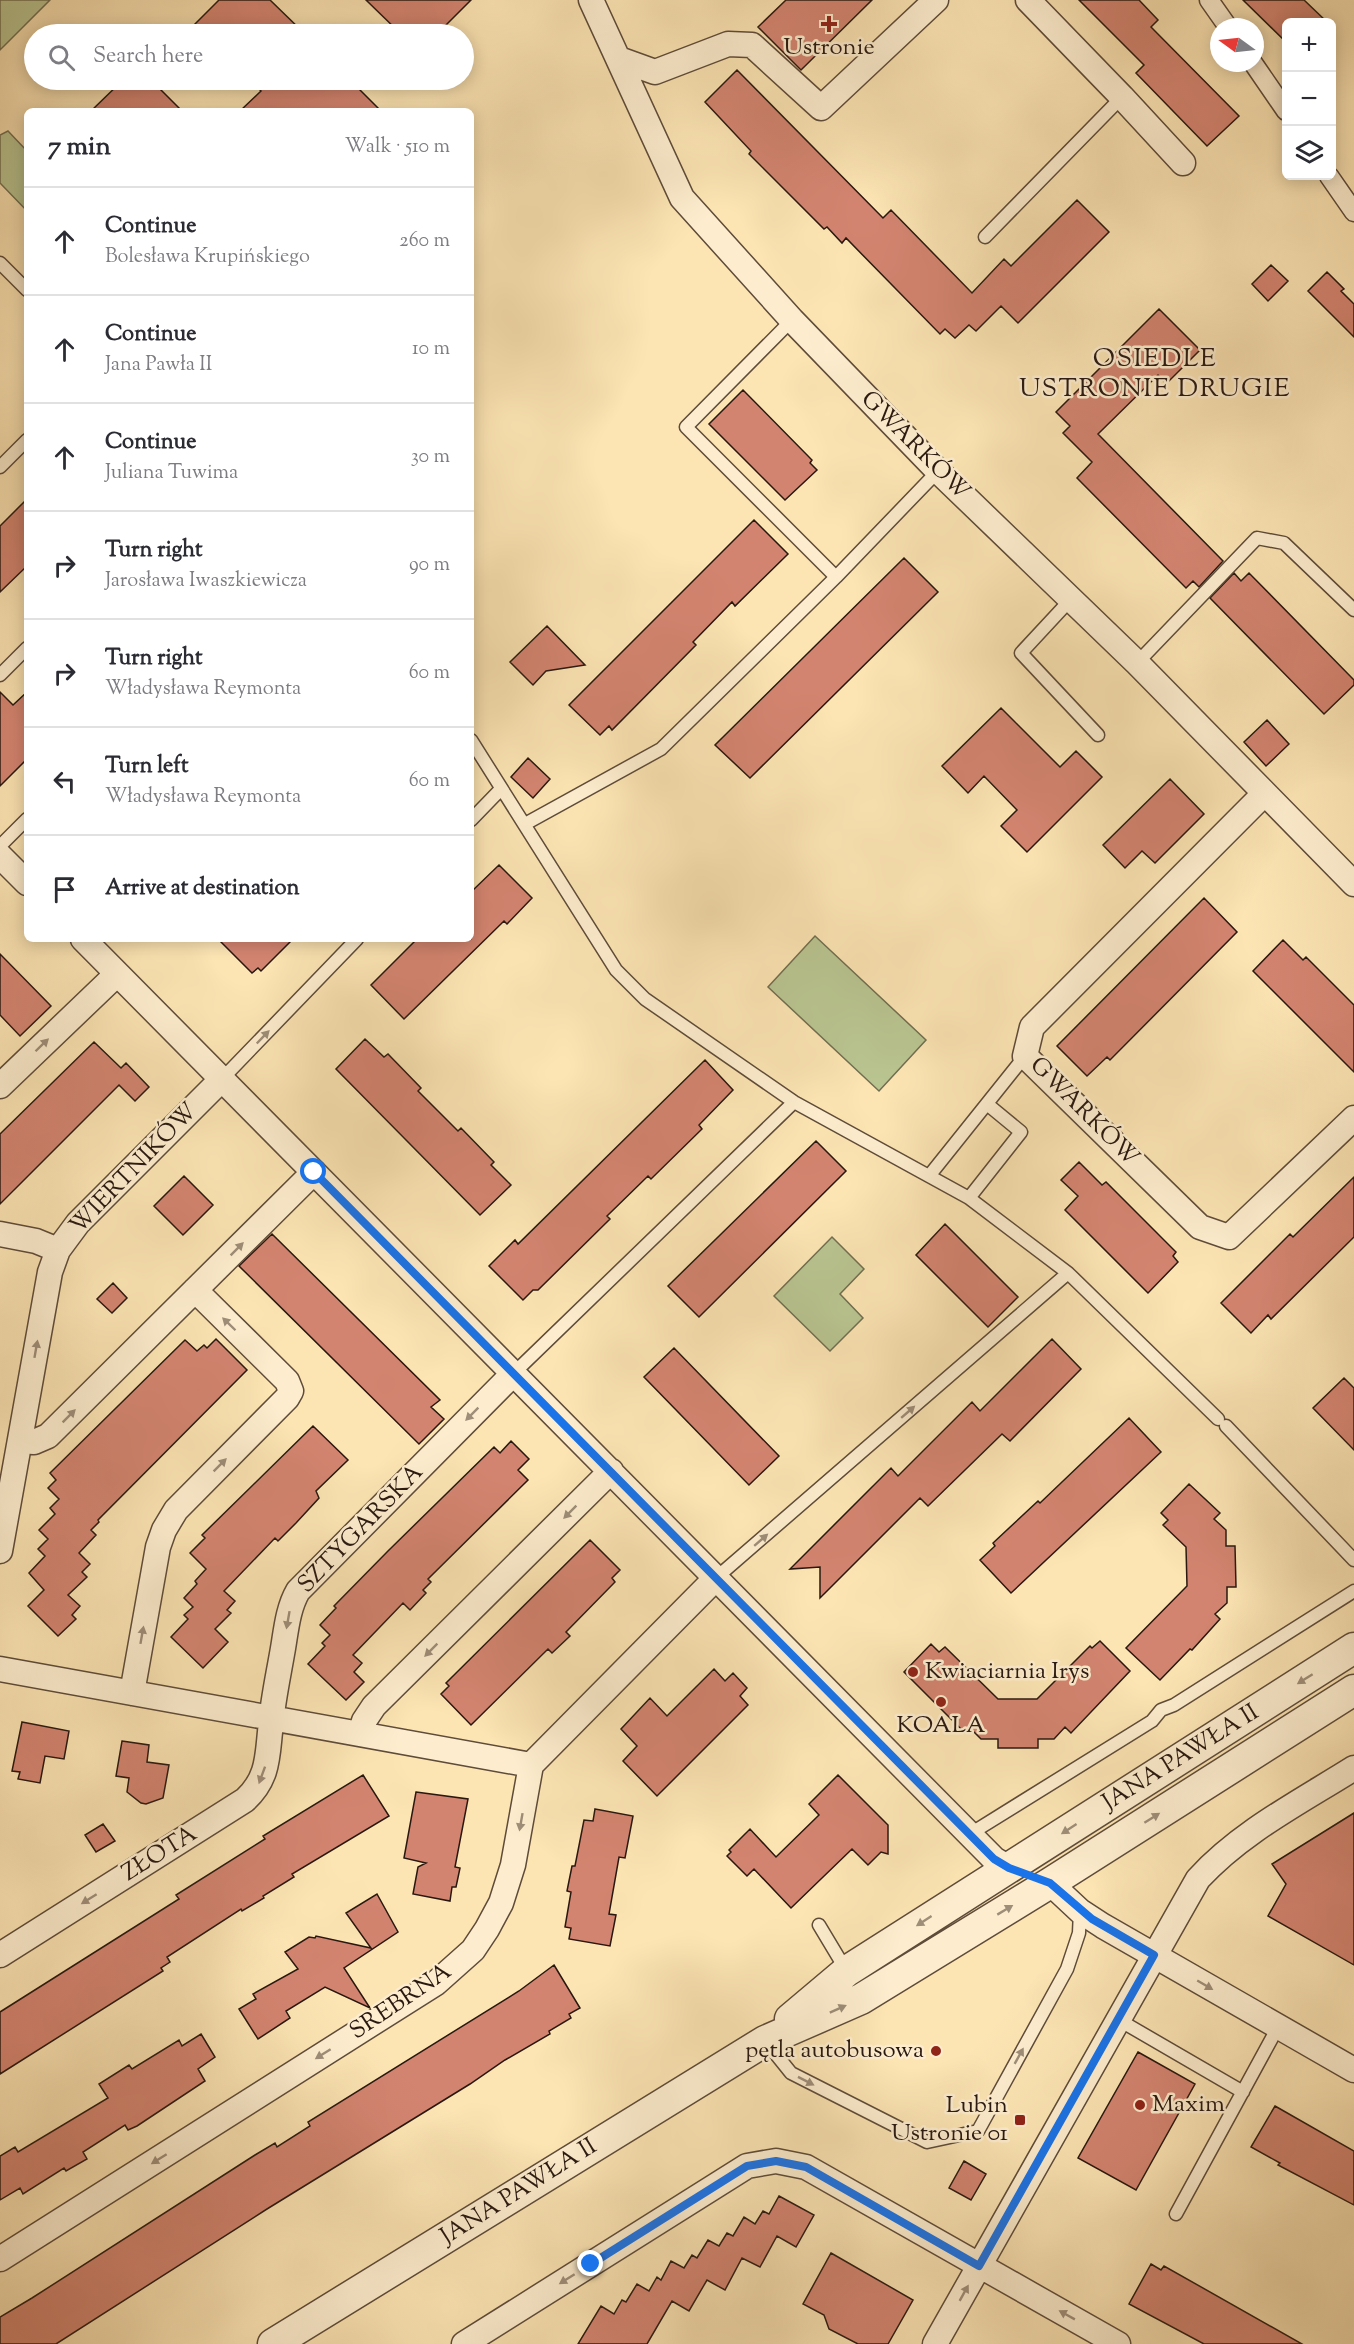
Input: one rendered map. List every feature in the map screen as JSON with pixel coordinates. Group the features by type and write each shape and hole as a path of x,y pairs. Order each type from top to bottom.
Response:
{"street":[{"name":"GWARKÓW","path":"591,0 682,198 792,320 938,471 1072,598 1354,884"},
{"path":"619,59 656,72 728,44 752,45 821,108 936,0"},
{"path":"1028,0 1183,163"},
{"path":"1209,0 1222,18"},
{"path":"1259,72 1282,104"},
{"path":"1332,180 1354,212"},
{"name":"GWARKÓW","path":"1264,794 1032,1027 1025,1056 1200,1227 1229,1236 1354,1118"},
{"path":"0,856 24,880"},
{"path":"86,942 994,1859 1009,1868 1050,1883 1080,1911 1354,2070"},
{"path":"0,1086 117,974"},
{"name":"WIERTNIKÓW","path":"0,1551 50,1272 58,1250 78,1223 222,1079"},
{"path":"20,1441 34,1442 48,1437 314,1172"},
{"path":"0,1234 36,1241 58,1250"},
{"path":"132,1693 158,1547 166,1526 176,1510 287,1398 291,1391 288,1382 195,1290"},
{"name":"SZTYGARSKA","path":"271,1718 290,1610 301,1586 514,1373"},
{"path":"360,1734 365,1718 374,1706 611,1471"},
{"path":"0,1669 531,1765 716,1578"},
{"name":"JANA PAWŁA II","path":"765,2041 847,1971 1354,1648"},
{"name":"JANA PAWŁA II","path":"273,2344 765,2041 861,1999 1050,1883 1354,1690"},
{"name":"ZŁOTA","path":"0,1955 245,1800 259,1785 265,1773 271,1718"},
{"name":"SREBRNA","path":"0,2259 452,1971 484,1934 505,1894 513,1865 531,1765"},
{"path":"935,2344 1198,1879 1218,1857 1354,1768"},
{"path":"477,2341 747,2166 776,2161 806,2167 1118,2344"}],"lane":[{"path":"985,237 1122,97"},
{"path":"0,263 24,287"},
{"path":"792,320 686,427 836,577"},
{"path":"0,467 24,443"},
{"path":"525,824 661,749 836,577 938,471"},
{"path":"1137,663 1257,538 1284,543 1354,610"},
{"path":"1072,598 1021,653 1098,735"},
{"path":"0,675 24,651"},
{"path":"474,745 616,970 645,999 794,1102 969,1198 1068,1273 1222,1423 1354,1560"},
{"path":"474,817 501,789"},
{"path":"0,846 24,822"},
{"path":"222,1079 354,942"},
{"path":"929,1176 1025,1056"},
{"path":"514,1373 794,1102"},
{"path":"969,1198 1021,1132 987,1104"},
{"path":"716,1578 1068,1273"},
{"path":"970,1834 1152,1721 1164,1708 1174,1705 1354,1591"},
{"path":"765,2041 791,2073 927,2142 978,2131 1067,1969 1079,1933 1080,1911"},
{"path":"819,1925 847,1971"},
{"path":"1119,2020 1243,2092"},
{"path":"1176,2214 1278,2027"}],"green space":[{"path":"0,0 50,0 24,24 0,50"},
{"path":"8,131 24,148 24,208 0,183 0,135"},
{"path":"815,936 926,1040 879,1091 768,987"},
{"path":"832,1237 864,1269 840,1294 863,1318 830,1351 774,1296"}],"building":[{"path":"219,0 270,0 295,24 195,24"},
{"path":"366,0 471,0 447,24 391,24"},
{"path":"786,0 872,0 801,70 758,27"},
{"path":"1079,0 1139,0 1158,20 1151,27 1239,116 1207,146 1136,73 1144,65"},
{"path":"1243,0 1304,0 1323,18 1282,18 1282,38 1264,18"},
{"path":"737,70 883,218 891,210 972,293 1004,259 1011,266 1077,200 1109,232 1018,323 1001,306 976,331 969,325 955,338 945,329 940,334 846,238 842,243 827,227 824,229 749,154 751,151 705,102"},
{"path":"113,90 161,90 179,108 94,108"},
{"path":"360,90 378,108 243,108 261,91"},
{"path":"1271,265 1288,281 1268,301 1252,284"},
{"path":"1327,272 1344,289 1341,291 1354,304 1354,337 1308,291"},
{"path":"1159,309 1200,350 1166,384 1158,375 1098,434 1223,561 1199,587 1193,581 1186,588 1077,478 1092,462 1063,433 1070,426 1056,412"},
{"path":"743,390 812,460 810,463 817,470 785,500 709,424"},
{"path":"24,502 24,569 0,592 0,526"},
{"path":"754,520 788,554 735,606 732,602 693,642 696,645 612,730 609,726 600,735 569,705"},
{"path":"904,558 938,592 750,778 715,745"},
{"path":"1234,573 1241,581 1249,573 1354,680 1354,685 1324,714 1210,598"},
{"path":"547,626 585,665 546,671 533,685 510,662"},
{"path":"0,692 13,705 24,695 24,762 0,786"},
{"path":"1001,708 1060,767 1076,751 1102,777 1027,852 1001,826 1017,810 984,776 968,793 942,766"},
{"path":"1267,720 1289,744 1266,766 1244,742"},
{"path":"528,758 550,779 533,798 511,777"},
{"path":"1170,779 1204,814 1155,863 1142,851 1125,868 1103,845"},
{"path":"499,865 532,898 507,924 504,921 404,1019 371,985 414,942 474,942 474,889"},
{"path":"1204,898 1237,932 1110,1060 1107,1057 1087,1076 1057,1046"},
{"path":"1283,940 1303,960 1306,957 1354,1005 1354,1072 1253,971"},
{"path":"221,942 290,942 261,971 258,968 252,973"},
{"path":"0,954 51,1006 20,1036 0,1015"},
{"path":"365,1039 384,1057 388,1054 421,1088 418,1091 458,1131 461,1128 494,1162 491,1165 511,1185 480,1215 336,1069"},
{"path":"94,1042 121,1068 126,1063 149,1087 135,1101 119,1085 0,1204 0,1134"},
{"path":"705,1060 733,1090 699,1125 702,1129 651,1179 648,1176 607,1216 610,1219 538,1290 533,1290 523,1300 489,1266 515,1240 518,1244"},
{"path":"816,1141 846,1171 699,1317 668,1286"},
{"path":"1079,1162 1102,1185 1106,1182 1176,1252 1173,1256 1178,1262 1148,1293 1065,1210 1078,1196 1061,1180"},
{"path":"184,1176 213,1205 183,1235 154,1206"},
{"path":"1354,1177 1354,1237 1271,1319 1268,1315 1251,1333 1221,1303 1290,1234 1293,1237"},
{"path":"945,1224 1018,1297 988,1327 916,1255"},
{"path":"272,1234 440,1400 431,1407 444,1419 419,1444 239,1266"},
{"path":"113,1283 127,1298 112,1313 97,1299"},
{"path":"216,1339 247,1370 98,1520 99,1522 91,1530 96,1535 79,1553 90,1564 82,1572 87,1577 68,1595 80,1606 72,1615 76,1619 58,1636 28,1606 44,1590 29,1573 45,1556 38,1549 48,1539 39,1530 55,1514 50,1508 59,1499 48,1488 56,1480 50,1473 185,1340 197,1351 204,1345 207,1348"},
{"path":"1052,1339 1081,1369 1010,1441 1002,1434 928,1506 920,1498 820,1598 820,1567 790,1569 891,1468 898,1476 972,1402 980,1411"},
{"path":"674,1348 779,1456 749,1485 644,1377"},
{"path":"1344,1378 1354,1388 1354,1450 1313,1408"},
{"path":"1129,1418 1161,1452 1011,1593 980,1560 995,1546 993,1543 1038,1501 1040,1503"},
{"path":"313,1426 348,1460 316,1491 319,1498 296,1523 278,1541 275,1538 224,1591 235,1601 227,1610 231,1613 215,1629 228,1642 203,1668 171,1637 188,1619 184,1615 193,1607 184,1598 197,1584 195,1581 206,1569 190,1553 205,1538 202,1535"},
{"path":"511,1441 529,1459 518,1470 528,1480 428,1579 431,1582 423,1590 426,1593 410,1610 403,1603 353,1655 362,1663 354,1672 364,1682 346,1700 308,1664 325,1646 322,1643 330,1635 320,1625 336,1608 334,1606 494,1447 500,1453"},
{"path":"1189,1484 1220,1513 1214,1519 1226,1530 1226,1546 1235,1546 1236,1587 1227,1587 1227,1603 1215,1614 1220,1619 1160,1680 1126,1648 1187,1586 1186,1547 1163,1525 1168,1520 1161,1513"},
{"path":"590,1540 620,1570 612,1578 615,1582 566,1632 570,1636 552,1653 548,1649 471,1725 441,1694 449,1686 446,1683"},
{"path":"1100,1641 1130,1671 1071,1733 1065,1727 1054,1739 1038,1739 1038,1748 998,1748 998,1739 981,1739 970,1728 965,1733 904,1672 931,1644 939,1652 945,1647 998,1699 1037,1699 1090,1646 1092,1648"},
{"path":"714,1669 725,1681 733,1673 747,1688 740,1696 748,1705 657,1796 623,1761 637,1746 621,1729 650,1698 667,1716"},
{"path":"22,1722 69,1731 64,1759 45,1756 40,1783 18,1779 20,1772 12,1771"},
{"path":"122,1741 149,1745 147,1762 169,1765 163,1798 146,1804 141,1803 127,1792 129,1778 116,1776"},
{"path":"363,1775 389,1816 292,1874 294,1877 263,1896 264,1898 242,1911 241,1909 167,1957 170,1962 161,1968 163,1971 0,2074 0,2012 179,1899 176,1895 265,1839 263,1836"},
{"path":"838,1775 888,1825 888,1854 881,1852 868,1865 852,1849 791,1908 754,1869 747,1876 727,1856 731,1852 729,1850 750,1829 776,1857 819,1815 809,1804"},
{"path":"416,1792 468,1799 455,1867 460,1868 456,1887 452,1887 450,1901 413,1894 418,1867 426,1863 404,1858"},
{"path":"595,1809 633,1816 625,1858 619,1857 609,1914 616,1915 610,1946 569,1939 571,1928 565,1927 571,1892 567,1891 572,1866 575,1866 584,1820 593,1821"},
{"path":"1354,1813 1354,1965 1268,1916 1286,1884 1272,1864"},
{"path":"103,1824 115,1841 96,1852 85,1835"},
{"path":"377,1894 398,1932 344,1968 370,2008 325,1987 286,2011 290,2018 258,2039 239,2009 256,1999 253,1994 298,1969 285,1952 309,1937 315,1938 316,1936 371,1948 346,1913"},
{"path":"554,1965 580,2008 569,2014 571,2018 549,2031 550,2034 267,2209 56,2344 0,2344 0,2317 255,2155 275,2143 277,2147 310,2126 308,2122 519,1991"},
{"path":"201,2034 215,2057 198,2069 205,2081 137,2126 128,2130 125,2125 83,2152 87,2159 66,2171 64,2168 23,2194 20,2188 0,2200 0,2156 15,2147 18,2152 108,2098 99,2084 129,2065 132,2069 179,2040 182,2046"},
{"path":"1138,2052 1195,2084 1136,2190 1078,2158"},
{"path":"1275,2106 1354,2151 1354,2205 1278,2165 1280,2163 1251,2147"},
{"path":"964,2161 986,2174 971,2200 949,2188"},
{"path":"779,2196 814,2215 796,2247 777,2236 760,2267 742,2258 725,2290 707,2280 689,2311 672,2301 647,2344 578,2344 601,2306 614,2314 622,2300 626,2302 637,2284 649,2291 657,2277 661,2280 671,2261 684,2268 692,2255 697,2258 708,2240 719,2246 727,2233 733,2236 744,2217 755,2224 763,2211 769,2214"},
{"path":"831,2253 913,2300 888,2344 858,2344 829,2329 824,2315 803,2304"},
{"path":"1151,2264 1161,2270 1164,2266 1302,2344 1204,2344 1129,2304"}],"place":[{"name":"Ustronie","path":"829,24"},
{"name":"Kwiaciarnia Irys","path":"913,1672"},
{"name":"KOALA","path":"941,1702"},
{"name":"pętla autobusowa","path":"936,2051"},
{"name":"Maxim","path":"1140,2105"},
{"name":"Lubin Ustronie 01","path":"1020,2120"}],"district":[{"name":"OSIEDLE USTRONIE DRUGIE","path":"1155,374"}],"route":[{"path":"314,1172 994,1859 1009,1868 1050,1883 1080,1911 1154,1955 979,2266 806,2167 776,2161 747,2166 591,2264"}]}
